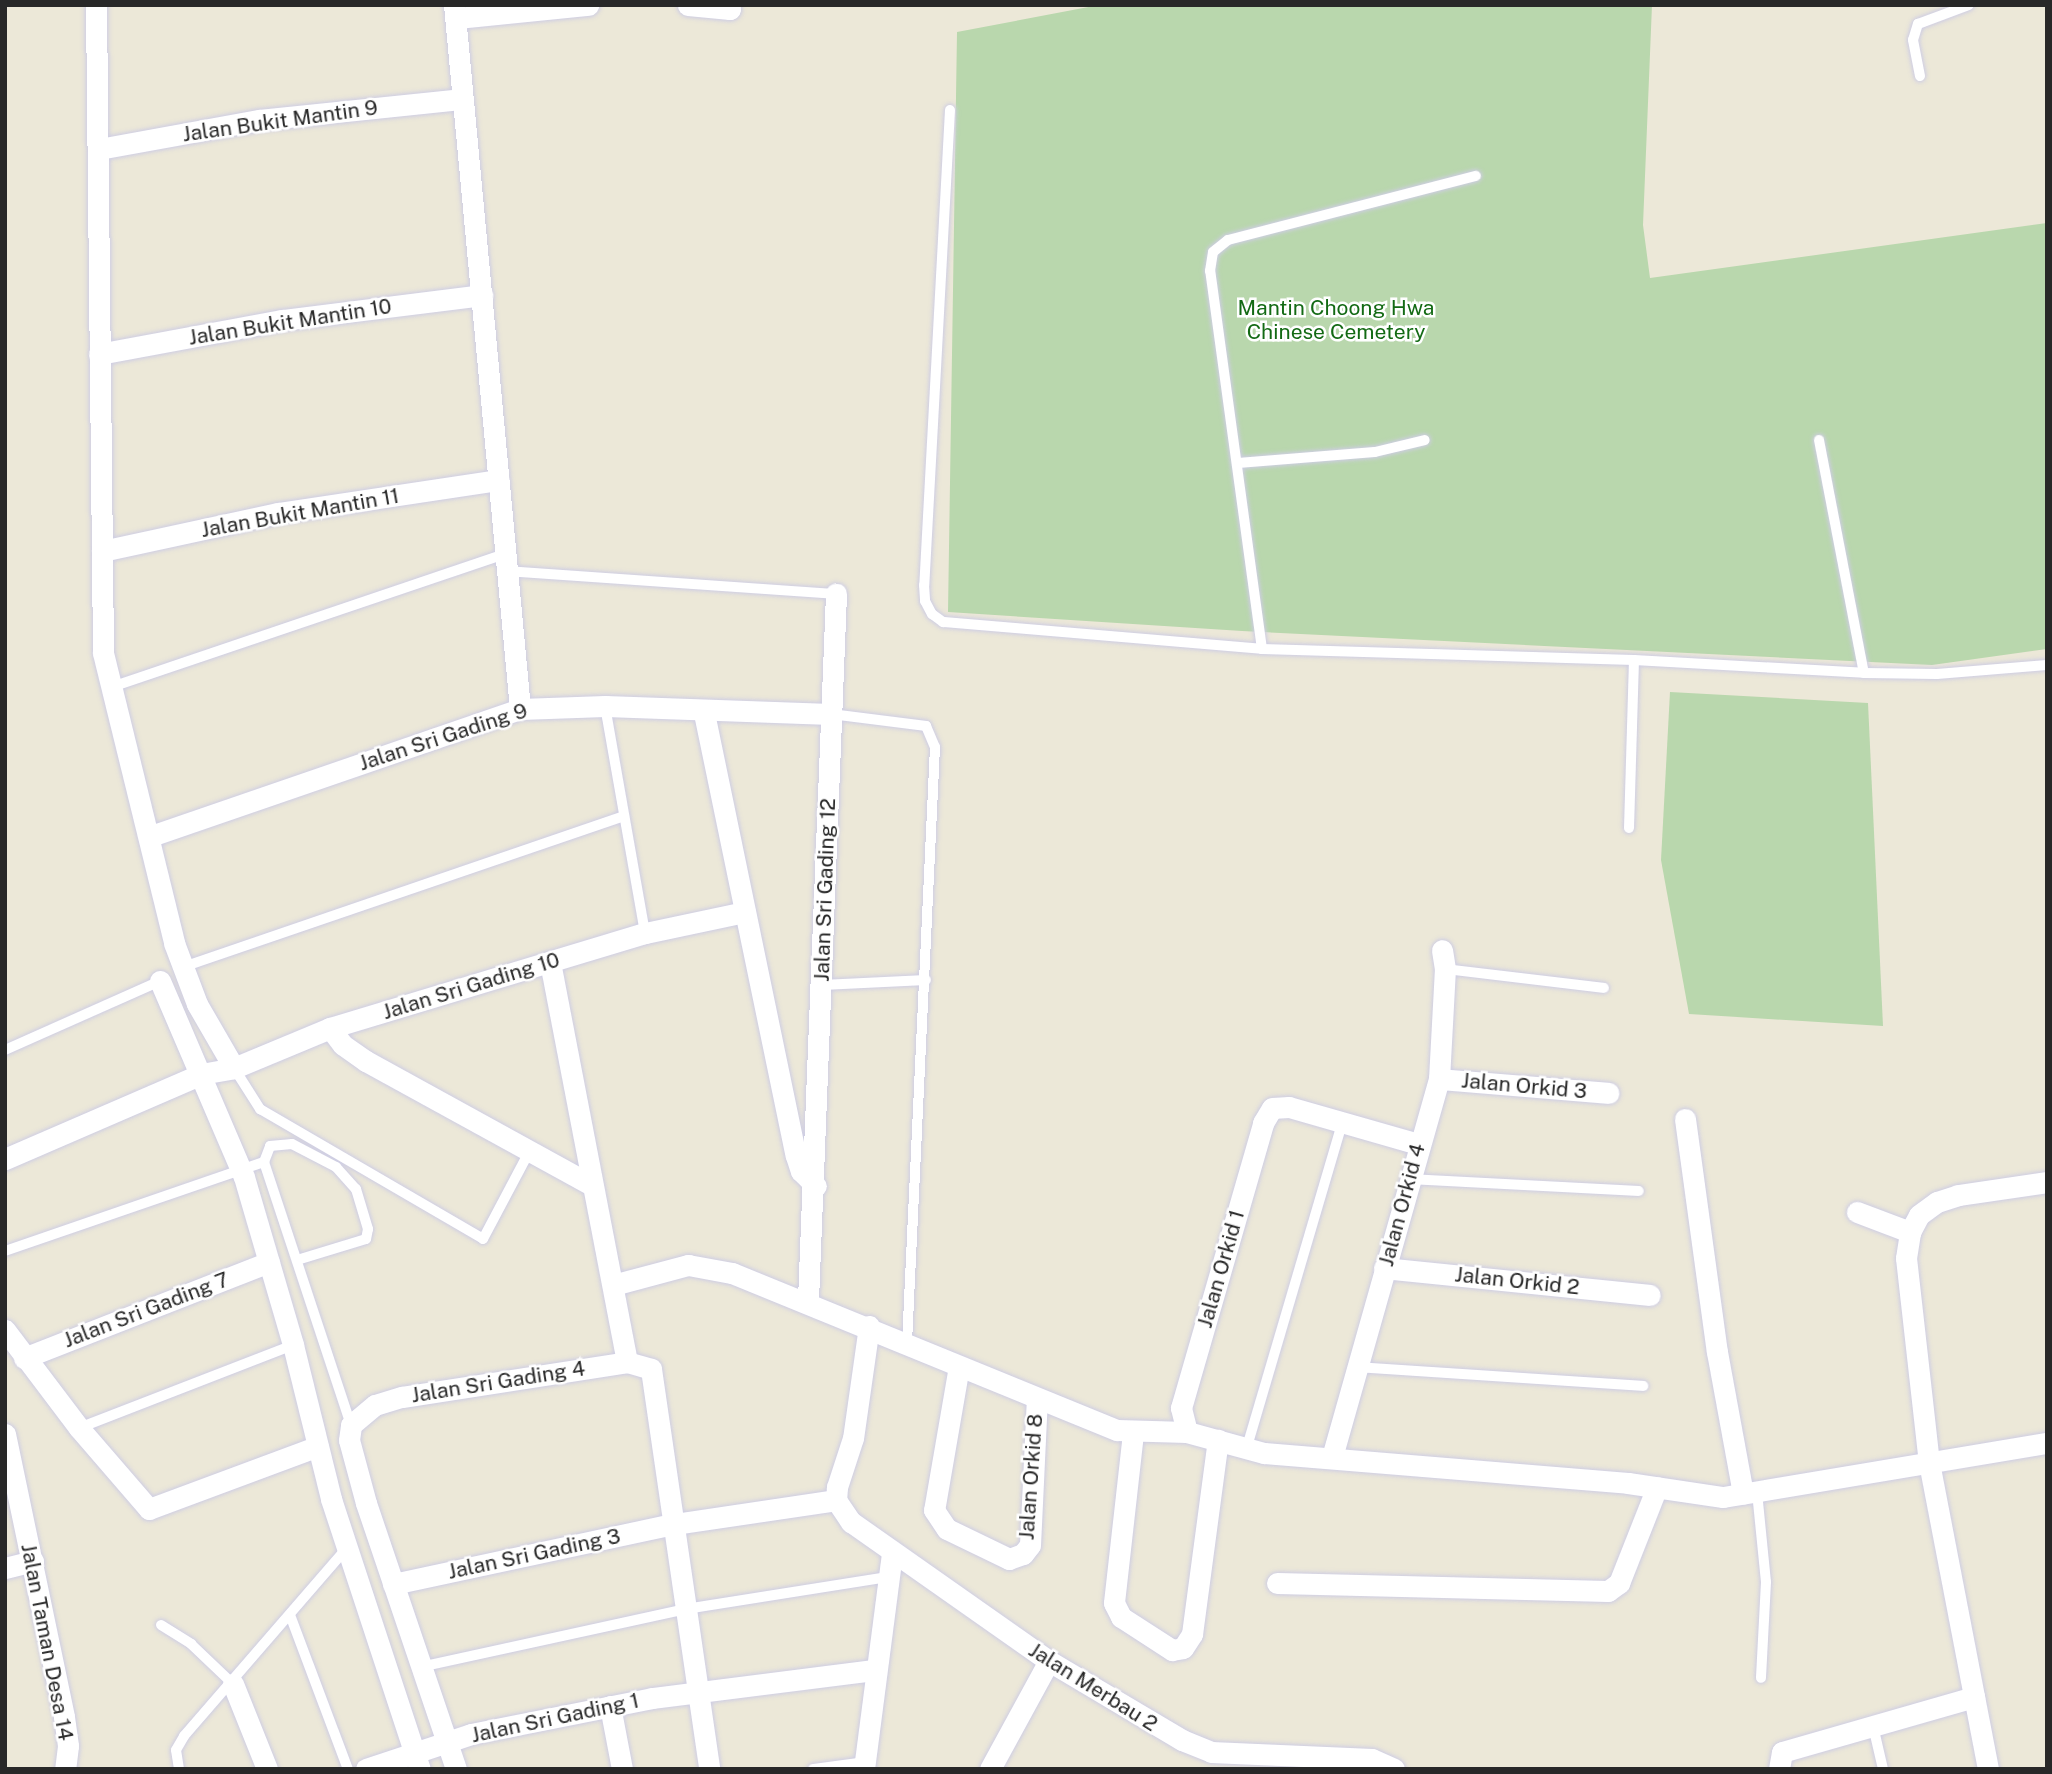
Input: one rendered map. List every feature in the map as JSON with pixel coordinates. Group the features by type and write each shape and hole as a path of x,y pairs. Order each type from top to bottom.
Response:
{"street":[{"path":"96,5 103,653 109,688 151,836 157,882 183,967 197,1004 233,1068"},
{"path":"520,709 455,12 588,5"},
{"path":"688,5 730,9 729,5"},
{"name":"Jalan Bukit Mantin 9","path":"99,149 259,120 463,99"},
{"name":"Jalan Bukit Mantin 10","path":"99,354 282,320 482,295"},
{"name":"Jalan Bukit Mantin 11","path":"102,551 278,513 499,480"},
{"name":"Jalan Sri Gading 12","path":"808,1300 816,1186 836,594"},
{"name":"Jalan Sri Gading 9","path":"151,836 520,709 605,706 704,713 831,714"},
{"path":"704,713 796,1156 801,1171 816,1186"},
{"name":"Jalan Sri Gading 10","path":"5,1159 201,1074 233,1068 330,1028 645,933 745,912"},
{"name":"Jalan Orkid 4","path":"1332,1457 1418,1144 1439,1079 1443,960"},
{"path":"550,962 627,1362"},
{"path":"160,981 241,1169 293,1345 347,1548 417,1760"},
{"path":"330,1028 343,1045 366,1061 592,1185"},
{"name":"Jalan Orkid 3","path":"1439,1079 1608,1093"},
{"name":"Jalan Orkid 1","path":"1187,1432 1181,1408 1263,1123 1272,1108 1343,1121"},
{"path":"1685,1119 1717,1352 1750,1493"},
{"path":"1343,1121 1418,1144"},
{"path":"1988,1769 1929,1463 1906,1258 1910,1232 1919,1215 1958,1195 2047,1182"},
{"path":"1857,1212 1910,1232"},
{"name":"Jalan Sri Gading 7","path":"24,1358 269,1262"},
{"path":"613,1285 688,1265 732,1273 808,1300 1037,1398 1133,1433 1187,1432 1246,1450 1657,1487 1697,1497 1750,1493 2047,1443"},
{"name":"Jalan Orkid 2","path":"1384,1268 1650,1295"},
{"path":"836,1500 853,1438 869,1326"},
{"path":"5,1330 79,1429 149,1509 318,1446"},
{"name":"Jalan Sri Gading 4","path":"351,1425 362,1413 402,1397 627,1362 651,1369 674,1524"},
{"name":"Jalan Orkid 8","path":"959,1366 934,1510 947,1529 1009,1559 1023,1554 1030,1545 1037,1398"},
{"path":"351,1425 349,1440 393,1584 456,1769"},
{"path":"1133,1433 1114,1603 1121,1617 1172,1650 1182,1648 1192,1634 1218,1440"},
{"name":"Jalan Taman Desa 14","path":"5,1434 64,1717 68,1746 65,1769"},
{"path":"1277,1583 1608,1591 1619,1583 1657,1487"},
{"name":"Jalan Sri Gading 3","path":"393,1584 674,1524 836,1500"},
{"name":"Jalan Merbau 2","path":"836,1500 851,1522 892,1552 1049,1661 1210,1760 1372,1759 1394,1769"},
{"path":"674,1524 709,1769"},
{"path":"864,1765 892,1552"},
{"path":"5,1568 33,1562"},
{"path":"990,1769 1049,1661"},
{"name":"Jalan Sri Gading 1","path":"366,1769 417,1760 446,1741 610,1706 697,1690 875,1670"},
{"path":"233,1684 267,1769"},
{"path":"1779,1769 1782,1752 1974,1697"},
{"path":"610,1706 622,1769"}],"lane":[{"path":"1920,76 1913,40 1918,24 1969,5"},
{"path":"950,110 924,584 932,614 957,626 1016,625 1262,649 1634,660 1864,673 1937,674 2047,665"},
{"path":"1262,649 1210,271 1213,252 1228,240 1476,176"},
{"path":"1238,463 1374,452 1425,440"},
{"path":"1819,440 1864,673"},
{"path":"109,688 507,562 836,594"},
{"path":"1629,828 1634,660"},
{"path":"605,706 645,933"},
{"path":"831,714 926,726 935,747 907,1343"},
{"path":"183,967 624,817"},
{"path":"1443,960 1604,988"},
{"path":"822,985 926,980"},
{"path":"5,1050 160,981"},
{"path":"233,1068 260,1109 483,1239 529,1152"},
{"path":"1246,1450 1343,1121"},
{"path":"297,1260 366,1239 368,1229 356,1189 335,1167 292,1144 270,1146 264,1162 351,1425"},
{"path":"5,1251 264,1162"},
{"path":"1409,1179 1639,1191"},
{"path":"79,1429 293,1345"},
{"path":"1357,1367 1643,1386"},
{"path":"1750,1493 1766,1582 1761,1678"},
{"path":"179,1769 176,1750 184,1736 233,1684 347,1548"},
{"path":"421,1667 686,1609 887,1577"},
{"path":"290,1615 348,1769"},
{"path":"161,1625 191,1644 233,1684"},
{"path":"1873,1726 1883,1769"},
{"path":"813,1769 864,1765"}],"green space":[{"name":"Mantin Choong Hwa Chinese Cemetery","path":"1099,5 1652,5 1643,225 1650,278 2047,223 2047,649 1932,665 1242,631 948,612 957,32"},
{"path":"1670,692 1868,703 1883,1026 1689,1014 1661,860"}]}
